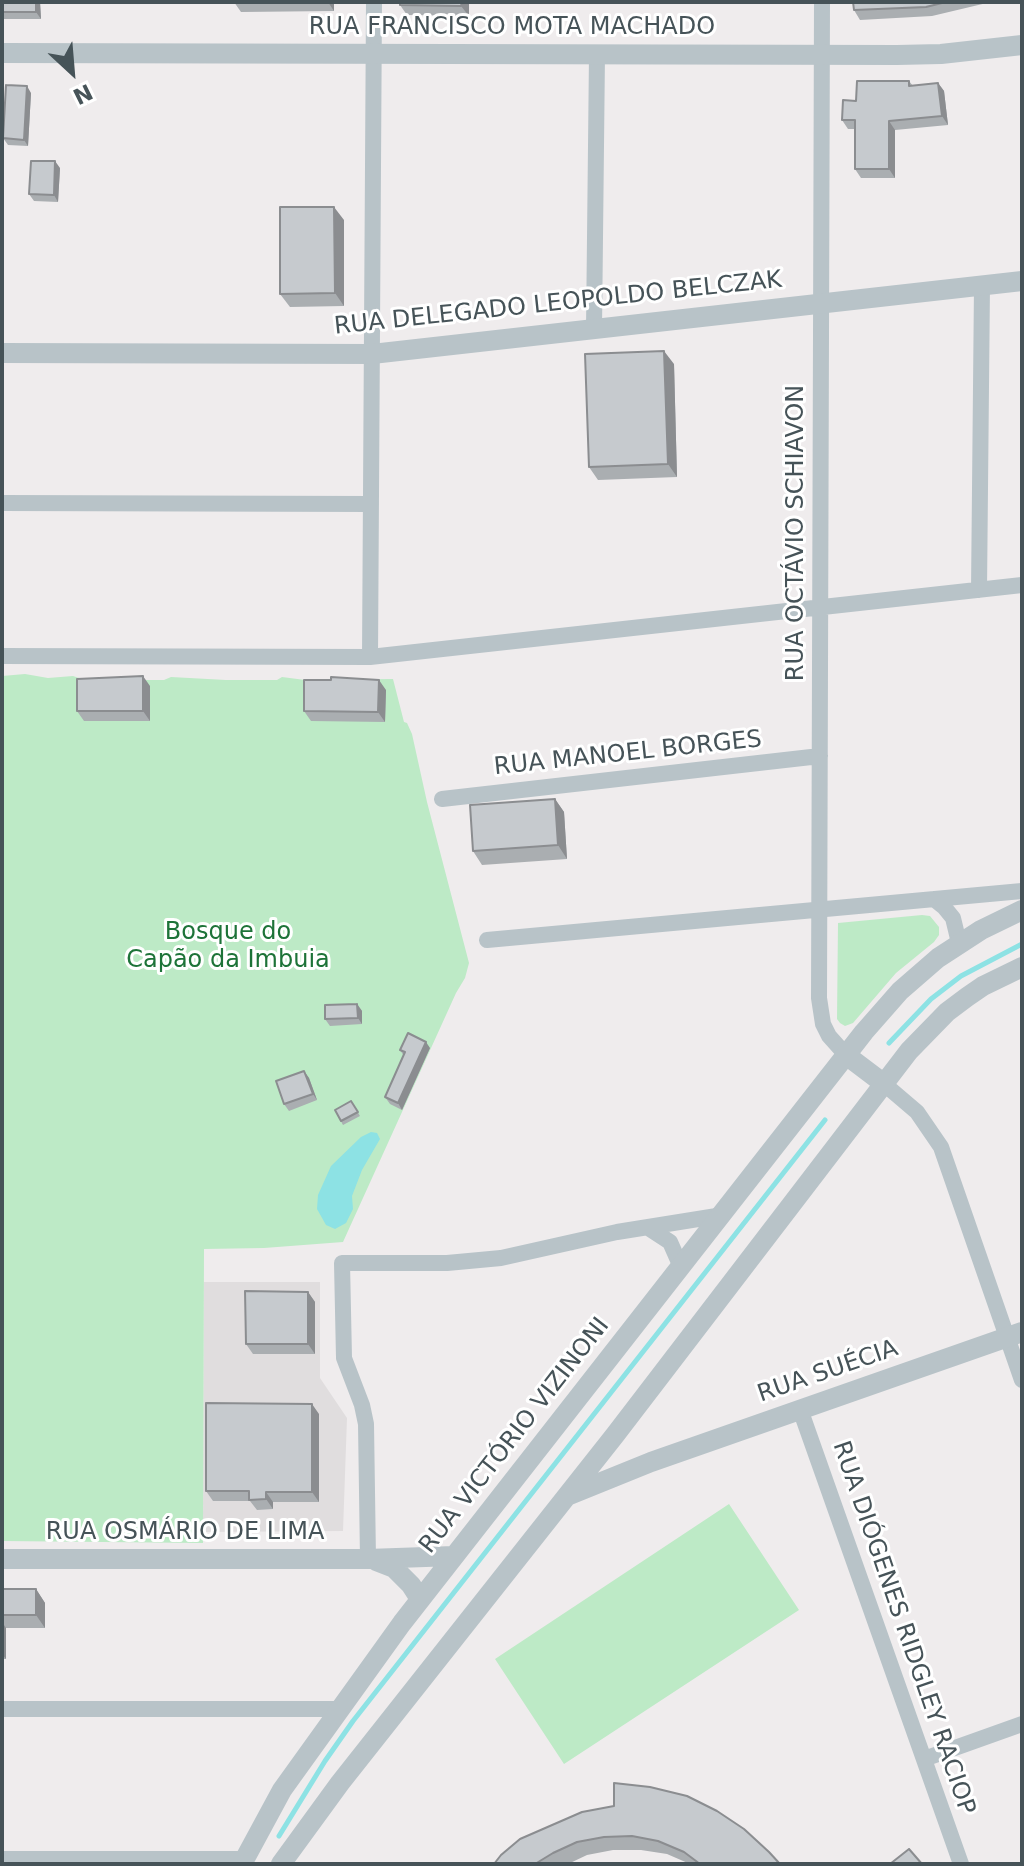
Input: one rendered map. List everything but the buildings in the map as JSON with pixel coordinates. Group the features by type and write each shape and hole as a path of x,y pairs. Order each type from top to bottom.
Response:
{"street":[{"path":"370,657 374,2"},
{"name":"RUA OCTÁVIO SCHIAVON","path":"822,2 820,1012 829,1036 846,1055"},
{"name":"RUA FRANCISCO MOTA MACHADO","path":"2,53 941,54 1022,45"},
{"path":"594,329 597,54"},
{"name":"RUA DELEGADO LEOPOLDO BELCZAK","path":"2,353 372,354 1022,281"},
{"path":"979,590 982,285"},
{"path":"2,503 371,504"},
{"path":"2,656 370,657 1022,585"},
{"name":"RUA MANOEL BORGES","path":"442,799 820,756"},
{"path":"487,940 1022,891"},
{"path":"934,899 953,918 959,943"},
{"name":"RUA VICTÓRIO VIZINONI","path":"243,1863 282,1790 420,1599 846,1055 900,991 959,943 1022,910"},
{"path":"282,1862 347,1774 615,1435 909,1051 947,1012 983,986 1022,967"},
{"path":"846,1055 917,1112 941,1147 1015,1334 1022,1380"},
{"path":"368,1559 366,1424 344,1358 342,1263 447,1263 501,1258 647,1227 723,1215"},
{"path":"647,1227 670,1242 681,1267"},
{"name":"RUA SUÉCIA","path":"567,1496 651,1462 1015,1334"},
{"name":"RUA DIÓGENES RIDGLEY RACIOP","path":"800,1409 961,1864"},
{"path":"615,1435 621,1449 629,1457 651,1462"},
{"name":"RUA OSMÁRIO DE LIMA","path":"2,1559 368,1559 454,1556"},
{"name":"RUA OSMÁRIO DE LIMA","path":"368,1559 394,1568 420,1599"},
{"path":"2,1709 338,1709"},
{"path":"924,1759 1022,1724"},
{"path":"2,1861 243,1863"}],"shaded area":[{"path":"204,1282 320,1282 320,1378 347,1418 343,1531 203,1532"}],"green space":[{"name":"Bosque do Capão da Imbuia","path":"25,674 48,678 73,676 85,680 164,680 171,677 226,680 277,680 282,677 305,680 393,679 404,722 412,734 469,963 465,978 343,1242 204,1249 203,1543 2,1541 2,676"},
{"path":"930,916 939,927 939,935 934,942 896,973 853,1023 845,1026 840,1023 837,1019 838,923"},
{"path":"729,1504 799,1610 564,1764 495,1659"}],"water":[{"path":"371,1132 377,1133 380,1139 362,1170 352,1196 353,1209 346,1223 335,1229 326,1225 317,1209 318,1195 331,1166 361,1137"}],"waterway":[{"path":"889,1043 931,999 961,976 1022,944"},
{"path":"279,1836 353,1721 825,1120"}]}
